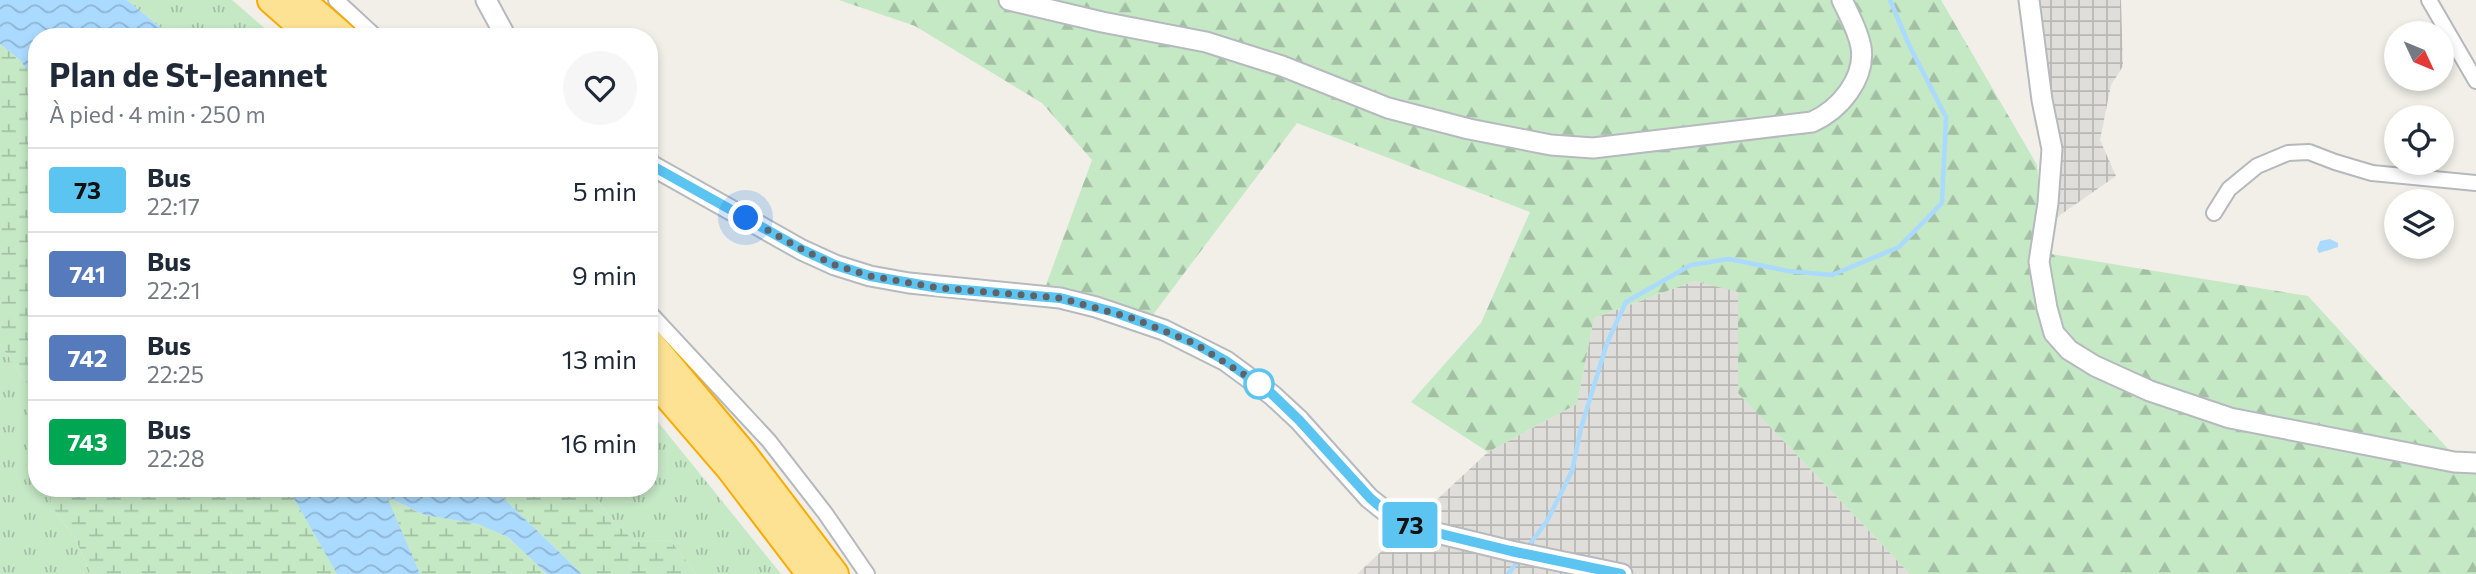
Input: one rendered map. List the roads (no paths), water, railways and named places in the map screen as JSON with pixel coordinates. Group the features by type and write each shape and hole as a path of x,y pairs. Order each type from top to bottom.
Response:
{"highway":[{"path":"271,0 303,28"},
{"path":"301,0 334,28"},
{"path":"658,352 743,453 835,574"},
{"path":"658,385 730,469 810,574"}],"street":[{"path":"336,0 366,28"},
{"path":"486,0 501,28"},
{"path":"1009,0 1102,22 1206,42 1282,66 1388,108 1468,129 1551,145 1593,148 1812,122 1823,117 1840,102 1851,87 1861,60 1857,33 1842,0"},
{"path":"2029,0 2042,100 2052,149 2048,203 2039,262 2054,332 2069,350 2095,366 2150,391 2230,418 2454,462 2476,463"},
{"path":"2429,0 2476,81"},
{"path":"2214,213 2229,189 2257,166 2288,153 2309,152 2372,173 2476,183"},
{"path":"658,169 835,265 870,276 939,288 1060,298 1132,318 1194,343 1226,361 1272,394 1370,498 1389,514 1433,532 1622,574"},
{"path":"658,322 769,441 825,513 867,574"}],"water":[{"path":"0,0 127,0 161,28 28,28 28,71 20,60 0,44"},
{"path":"2330,239 2338,243 2338,247 2319,253 2317,249 2320,241"},
{"path":"293,497 387,497 420,574 337,574"},
{"path":"387,497 502,497 582,574 547,574 508,537 478,524 425,515"}],"waterway":[{"path":"1527,548 1547,521 1572,471 1581,428 1607,343 1626,302 1691,265 1729,259 1788,271 1832,275 1899,247 1942,203 1946,117 1909,45 1890,0"},
{"path":"1508,574 1520,558"}]}
